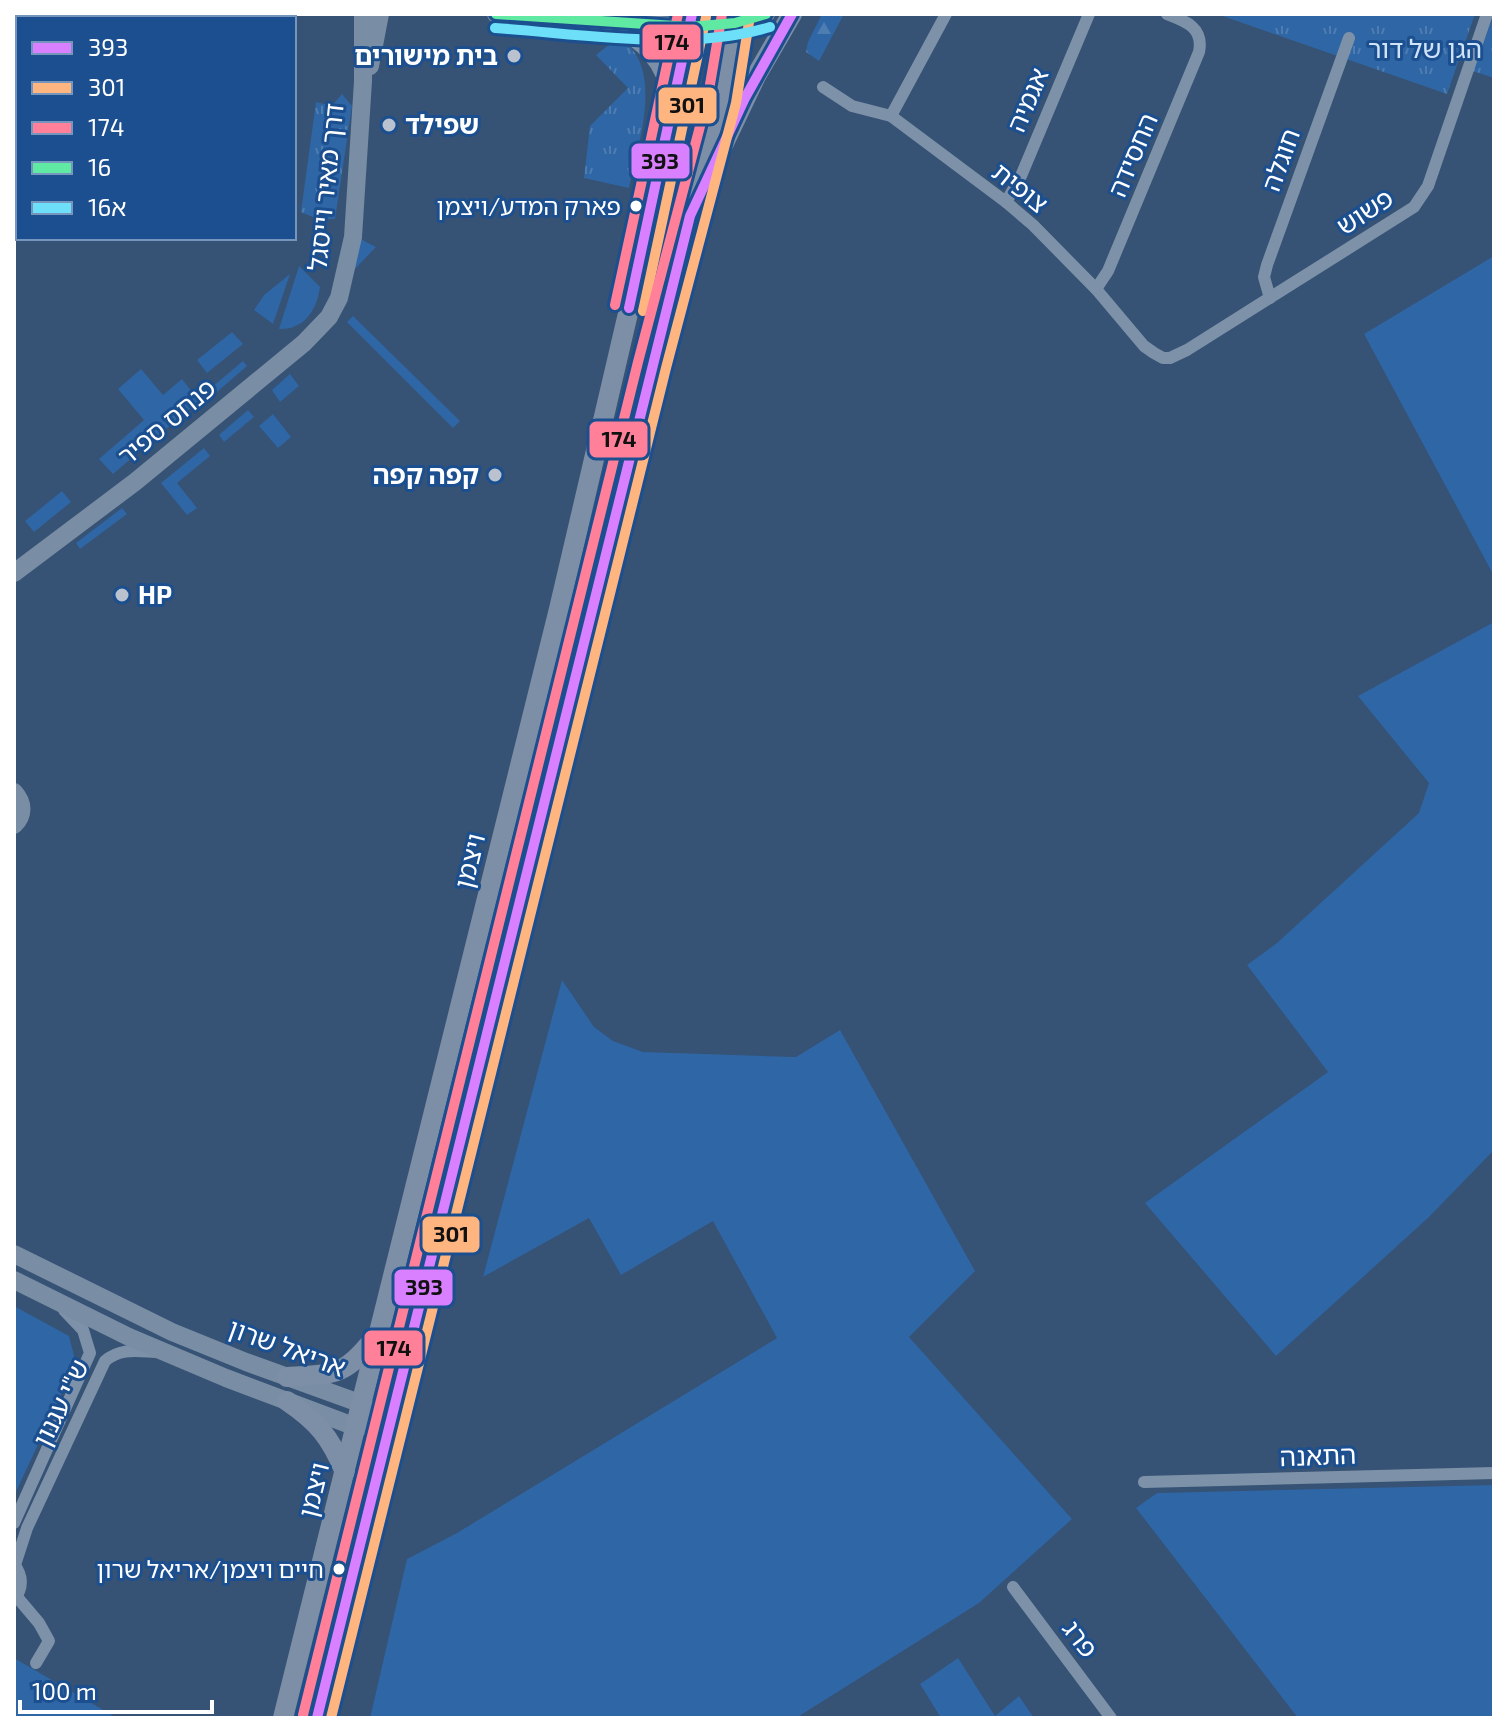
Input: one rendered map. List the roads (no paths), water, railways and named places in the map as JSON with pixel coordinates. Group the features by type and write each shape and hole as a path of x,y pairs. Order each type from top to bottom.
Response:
{"main road":[{"path":"690,216 745,98 792,14"},
{"path":"317,1718 690,216 722,99 735,18"},
{"name":"ויצמן","path":"283,1718 559,609 691,21"},
{"path":"611,22 632,34 654,53 667,76 673,108"},
{"path":"287,1377 326,1374 348,1367 381,1329"},
{"path":"287,1401 306,1414 329,1438 345,1472"}],"street":[{"name":"דרך מאיר וייסגל","path":"339,298 353,237 363,81 363,14"},
{"name":"דרך מאיר וייסגל","path":"363,81 374,52 380,14"},
{"path":"496,14 611,22 691,21 766,14"},
{"path":"891,116 946,14"},
{"name":"אגמיה","path":"1006,202 1021,176 1089,14"},
{"name":"החסידה","path":"1096,289 1108,271 1200,45 1199,34 1190,24 1167,14"},
{"name":"פשוש","path":"1163,358 1187,350 1403,216 1422,197 1487,14"},
{"name":"חוגלה","path":"1270,298 1264,277 1267,265 1349,38"},
{"name":"צופית","path":"823,87 852,106 891,116 1006,202 1096,289 1144,346 1163,358"},
{"name":"פנחס ספיר","path":"14,573 135,482 304,343 329,317 339,298"},
{"path":"14,792 22,807 20,818 14,825"},
{"name":"אריאל שרון","path":"14,1254 172,1332 362,1404 389,1423"},
{"name":"אריאל שרון","path":"14,1280 162,1352 287,1401 356,1427 389,1423"},
{"name":"ש\"י עגנון","path":"14,1523 90,1353 83,1330 57,1302"},
{"name":"ש\"י עגנון","path":"14,1564 27,1528 105,1361 126,1350 162,1352"},
{"name":"התאנה","path":"1144,1482 1494,1473"},
{"path":"14,1564 21,1578 15,1598 39,1623 49,1641 36,1663"},
{"name":"פרג","path":"1013,1587 1111,1718"}],"place":[{"name":"בית מישורים","path":"514,56"},
{"name":"שפילד","path":"389,125"},
{"name":"פארק המדע/ויצמן","path":"636,206"},
{"name":"קפה קפה","path":"495,475"},
{"name":"HP","path":"122,595"},
{"name":"חיים ויצמן/אריאל שרון","path":"339,1569"}],"park label":[{"name":"הגן של דור","path":"1425,49"}]}
